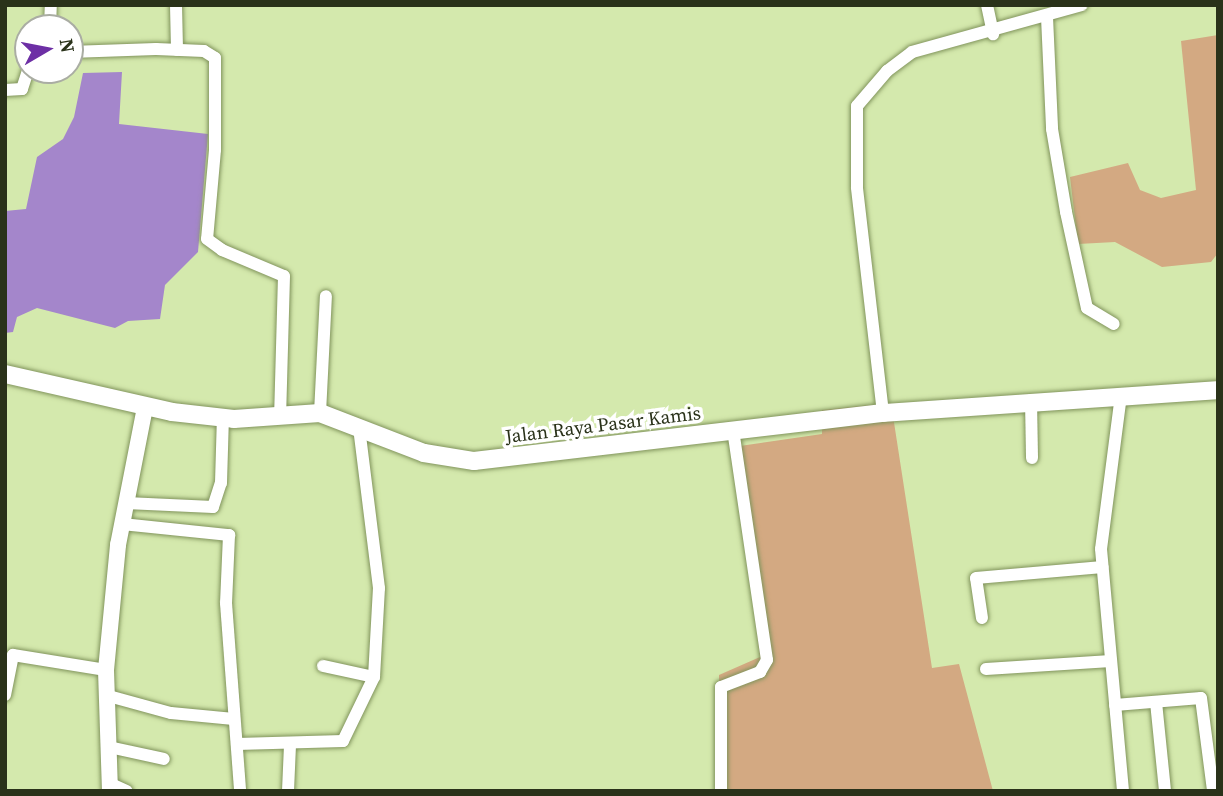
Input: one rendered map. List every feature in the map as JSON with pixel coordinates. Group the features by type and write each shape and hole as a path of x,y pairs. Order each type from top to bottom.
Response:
{"main road":[{"name":"Jalan Raya Pasar Kamis","path":"5,374 145,407 223,417 320,413 447,459 474,461 883,414 1031,400 1218,390"}],"street":[{"path":"176,5 177,50"},
{"path":"987,5 993,34"},
{"path":"883,414 857,187 857,106 887,71 912,52 993,34 1082,5"},
{"path":"1048,17 1052,129 1066,212 1087,308 1114,324"},
{"path":"84,52 177,50 209,52 215,58 215,150 207,239 222,250 285,279 280,416"},
{"path":"5,90 22,89 24,84"},
{"path":"320,413 326,296"},
{"path":"1121,395 1114,475 1102,523 1103,567 1123,791"},
{"path":"1031,400 1032,458"},
{"path":"127,791 111,787 106,670 122,524 145,407"},
{"path":"126,503 213,507 221,483 223,417"},
{"path":"237,744 290,745 342,741 374,677 379,587 359,427"},
{"path":"721,791 721,687 760,671 767,660 733,431"},
{"path":"122,524 229,535 226,603 240,791"},
{"path":"982,618 976,578 1103,567"},
{"path":"5,695 13,655 106,670"},
{"path":"986,669 1111,661"},
{"path":"323,666 374,677"},
{"path":"105,695 171,713 234,719"},
{"path":"1115,705 1201,698 1213,740 1213,791"},
{"path":"1156,702 1165,791"},
{"path":"288,791 290,745"},
{"path":"109,747 164,759"}],"shaded area":[{"path":"1218,35 1218,253 1211,262 1162,267 1115,242 1078,244 1070,177 1128,163 1140,190 1161,198 1196,190 1181,41"},
{"path":"122,72 119,124 208,134 198,252 165,285 160,319 128,321 115,328 37,308 17,317 13,332 5,333 5,211 26,209 37,157 63,139 74,117 81,84 84,84 84,73"},
{"path":"891,403 932,668 959,664 993,791 719,791 719,675 760,657 733,447 822,434 822,410"}]}
